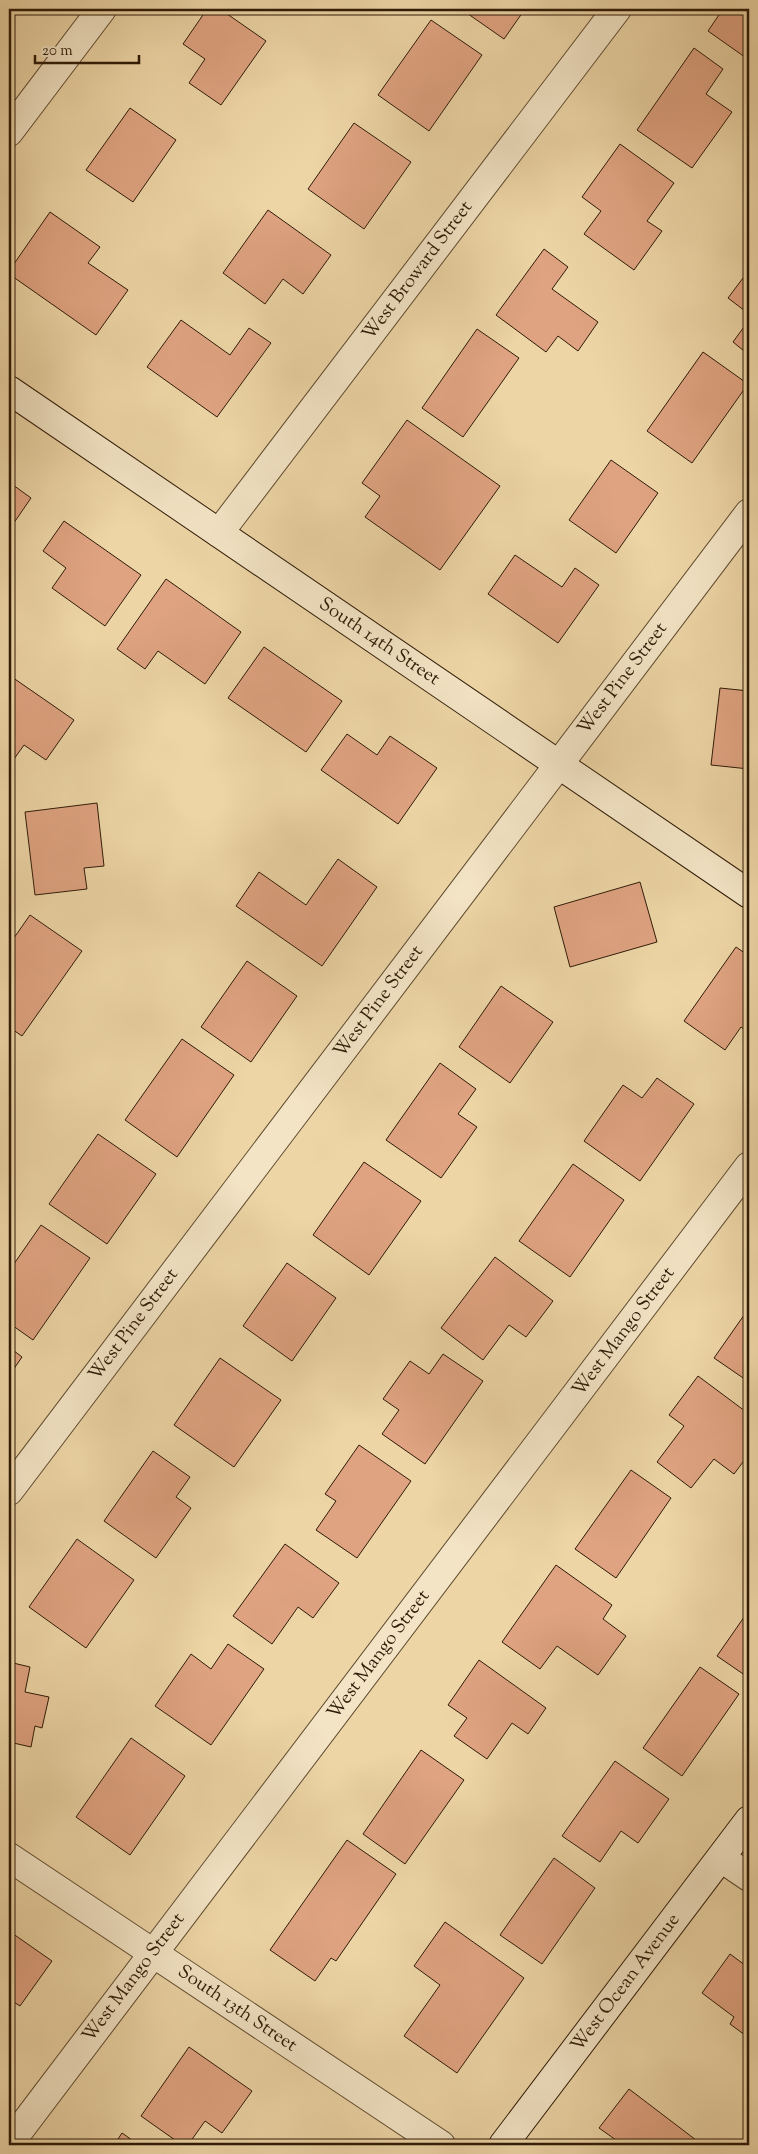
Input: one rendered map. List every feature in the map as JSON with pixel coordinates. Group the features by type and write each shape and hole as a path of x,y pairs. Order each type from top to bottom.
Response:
{"street":[{"path":"9,132 102,9"},
{"name":"West Broward Street","path":"220,533 617,9"},
{"name":"South 14th Street","path":"9,390 749,894"},
{"name":"West Pine Street","path":"9,1491 749,513"},
{"name":"West Mango Street","path":"9,2144 749,1166"},
{"name":"West Ocean Avenue","path":"503,2145 749,1820"},
{"name":"South 13th Street","path":"9,1857 441,2145"},
{"path":"721,1858 749,1877"}],"building":[{"path":"207,9 220,9 266,41 221,105 189,83 205,59 183,44"},
{"path":"461,9 525,9 504,39"},
{"path":"723,9 749,9 749,60 708,31"},
{"path":"431,20 482,55 429,131 378,95"},
{"path":"694,48 723,69 706,94 732,112 692,168 637,130"},
{"path":"130,108 176,140 133,202 86,170"},
{"path":"354,123 411,162 364,229 308,189"},
{"path":"620,144 674,183 647,221 662,231 634,270 584,234 601,211 582,197"},
{"path":"268,210 331,255 303,294 283,279 265,304 223,273"},
{"path":"50,212 100,247 88,263 128,290 96,335 9,274 9,271"},
{"path":"544,249 568,267 552,289 598,322 578,351 558,336 546,352 496,315"},
{"path":"749,270 749,314 728,298"},
{"path":"181,320 230,355 249,328 271,343 217,417 147,367"},
{"path":"749,320 749,355 733,342"},
{"path":"477,329 519,358 463,437 422,408"},
{"path":"703,352 748,384 692,463 647,431"},
{"path":"407,420 500,486 440,570 365,517 380,496 362,483"},
{"path":"611,460 658,493 616,553 569,520"},
{"path":"9,482 31,498 9,530"},
{"path":"64,521 141,575 105,626 52,588 66,568 43,551"},
{"path":"515,555 562,587 575,568 599,585 558,643 488,594"},
{"path":"166,579 241,632 205,684 158,651 145,669 117,649"},
{"path":"264,647 342,701 306,752 228,698"},
{"path":"9,675 74,720 46,760 24,745 9,766"},
{"path":"720,688 749,691 749,769 711,765"},
{"path":"347,734 377,755 390,736 437,768 398,824 321,770"},
{"path":"97,803 104,866 84,868 87,889 35,895 25,812"},
{"path":"338,859 377,887 322,966 236,906 259,872 306,905"},
{"path":"640,882 657,942 570,967 554,907"},
{"path":"30,915 82,951 22,1036 9,1027 9,945"},
{"path":"736,947 749,956 749,1033 741,1027 725,1050 684,1021"},
{"path":"247,961 297,996 251,1062 201,1027"},
{"path":"501,986 553,1022 510,1083 459,1047"},
{"path":"182,1039 234,1075 177,1157 125,1120"},
{"path":"440,1063 476,1089 458,1114 477,1127 441,1178 386,1140"},
{"path":"657,1078 694,1104 640,1181 584,1141 623,1085 642,1098"},
{"path":"98,1134 156,1174 107,1244 49,1204"},
{"path":"364,1162 421,1201 369,1275 313,1235"},
{"path":"573,1164 624,1200 570,1277 519,1241"},
{"path":"41,1225 90,1258 33,1340 9,1323 9,1271"},
{"path":"495,1257 553,1301 526,1337 509,1325 483,1360 441,1328"},
{"path":"287,1263 336,1298 292,1361 243,1326"},
{"path":"749,1308 749,1382 714,1358"},
{"path":"9,1347 22,1357 9,1376"},
{"path":"443,1354 483,1381 425,1464 382,1434 399,1410 383,1399 410,1361 429,1374"},
{"path":"220,1358 281,1400 234,1467 174,1425"},
{"path":"698,1376 749,1414 749,1454 734,1474 714,1459 691,1488 657,1462 684,1426 669,1415"},
{"path":"359,1445 411,1481 357,1558 316,1530 336,1501 325,1494"},
{"path":"153,1451 190,1477 176,1497 191,1508 156,1558 104,1521"},
{"path":"631,1470 671,1498 616,1578 575,1549"},
{"path":"77,1539 134,1580 86,1648 29,1607"},
{"path":"285,1544 339,1583 313,1618 298,1607 272,1644 233,1616"},
{"path":"556,1565 612,1605 603,1619 626,1636 598,1675 557,1646 540,1669 502,1642"},
{"path":"749,1610 749,1678 717,1656"},
{"path":"228,1644 264,1669 211,1745 155,1706 191,1654 211,1669"},
{"path":"479,1660 546,1708 528,1734 512,1723 487,1759 454,1736 467,1718 448,1705"},
{"path":"9,1662 30,1667 25,1692 49,1697 42,1728 35,1726 31,1747 9,1742"},
{"path":"700,1667 739,1694 682,1776 643,1748"},
{"path":"131,1738 185,1776 130,1855 76,1817"},
{"path":"421,1750 464,1780 405,1864 363,1834"},
{"path":"615,1761 669,1799 638,1843 621,1831 600,1862 562,1836"},
{"path":"347,1840 396,1874 336,1961 331,1958 315,1981 270,1950"},
{"path":"554,1858 595,1888 542,1964 500,1935"},
{"path":"445,1922 524,1978 457,2073 404,2036 440,1985 414,1966"},
{"path":"9,1931 52,1961 20,2006 9,1999"},
{"path":"730,1954 749,1968 749,2038 730,2024 734,2017 702,1993"},
{"path":"189,2047 252,2091 222,2133 205,2121 188,2145 182,2145 141,2116"},
{"path":"629,2089 696,2140 693,2145 623,2145 599,2128"},
{"path":"122,2133 139,2145 114,2145"}]}
